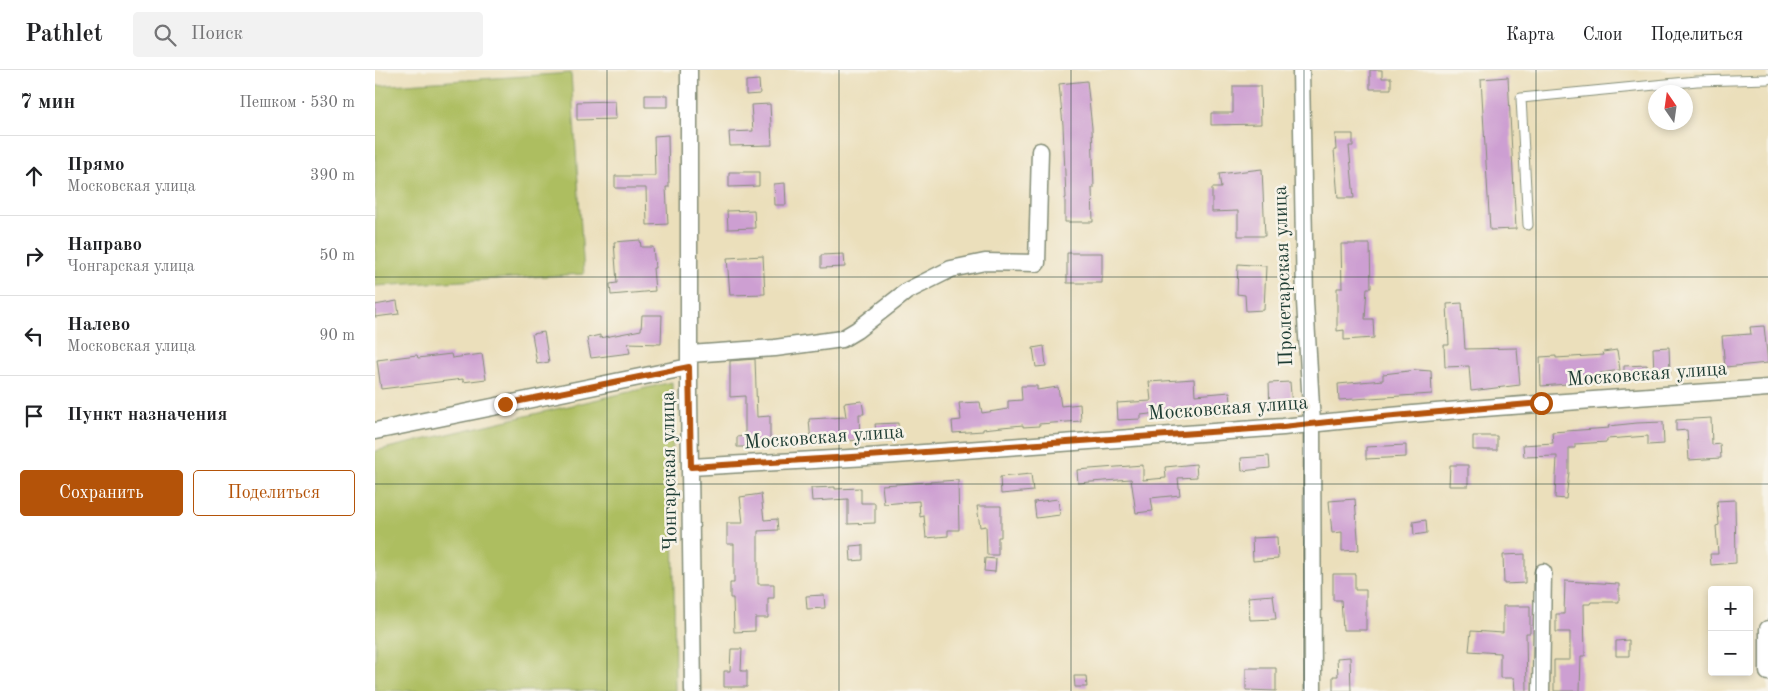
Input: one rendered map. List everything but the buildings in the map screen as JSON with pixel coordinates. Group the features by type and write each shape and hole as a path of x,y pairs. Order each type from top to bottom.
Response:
{"street":[{"name":"Чонгарская улица","path":"689,70 693,691"},
{"name":"Пролетарская улица","path":"1301,70 1305,301 1312,424 1313,691"},
{"path":"375,431 690,360 842,339 857,330 907,291 945,271 985,262 1037,263 1040,151"},
{"name":"Московская улица","path":"691,467 1312,424 1541,403 1768,388"},
{"path":"1541,691 1543,572"},
{"path":"1768,629 1768,672"}],"lane":[{"path":"1697,70 1697,81"},
{"path":"1528,225 1521,98 1697,81 1768,79"}],"green space":[{"path":"571,73 584,274 375,286 375,86"},
{"path":"672,382 675,691 375,691 375,451"}],"route":[{"path":"505,404 689,367 691,467 1283,427 1541,403"}]}
